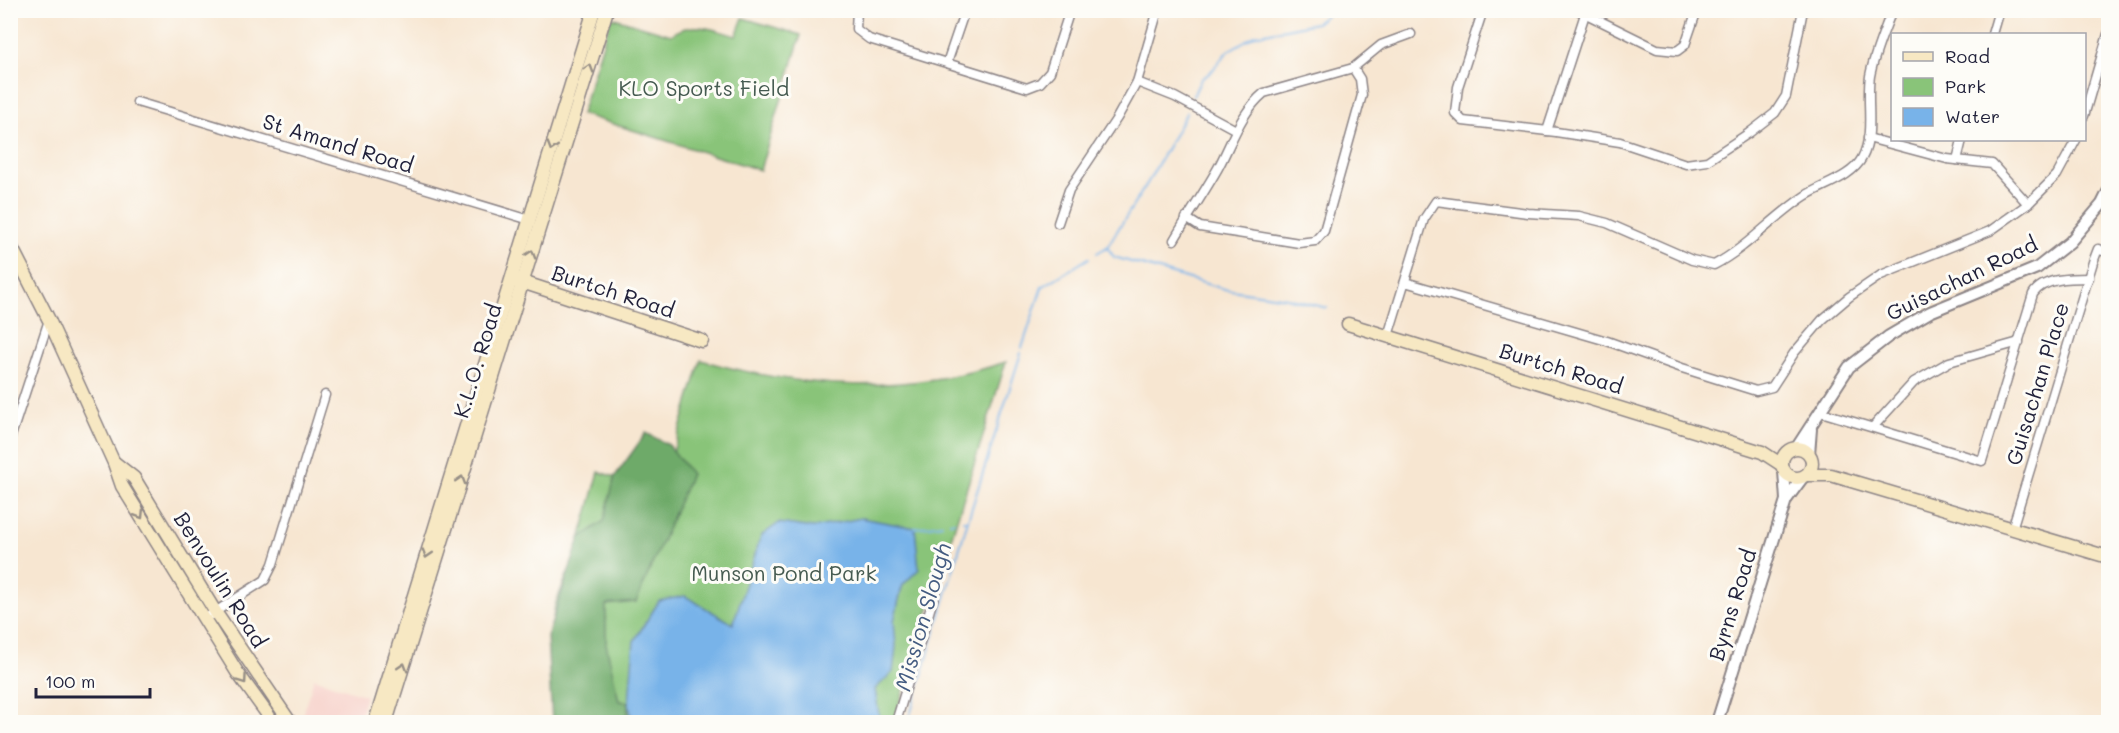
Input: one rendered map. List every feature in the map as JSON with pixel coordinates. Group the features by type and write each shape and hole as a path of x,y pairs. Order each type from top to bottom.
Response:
{"main road":[{"name":"K.L.O. Road","path":"386,723 517,281 530,220 594,10"},
{"name":"K.L.O. Road","path":"375,723 607,10"},
{"name":"Benvoulin Road","path":"10,244 49,320 114,463 122,486 210,616 290,723"},
{"name":"Burtch Road","path":"517,281 702,341"},
{"name":"Burtch Road","path":"1348,324 1762,452 1783,468"},
{"path":"1831,475 1802,448 1792,450 1782,457 1783,468 1793,478 1831,475 2109,557"},
{"name":"Burtch Road","path":"1762,452 1792,450"},
{"path":"1806,476 1812,467 1811,456"},
{"name":"Benvoulin Road","path":"210,616 237,672 273,723"}],"street":[{"path":"856,10 856,29 869,39 1027,87 1040,83 1050,72 1070,10"},
{"path":"947,63 964,10"},
{"path":"1058,223 1070,190 1117,118 1137,82 1158,10"},
{"path":"1483,10 1458,87 1455,113 1463,121 1620,142 1686,164 1707,160 1749,133 1774,113 1786,96 1803,10"},
{"path":"1547,131 1582,12 1657,49 1677,51 1685,45 1697,10"},
{"path":"1388,336 1424,219 1436,201 1528,213 1579,216 1614,226 1692,260 1714,265 1732,256 1805,196 1848,172 1862,159 1868,138 1870,78 1892,10"},
{"path":"1992,33 1999,10"},
{"path":"1174,240 1218,167 1253,102 1264,93 1353,68 1381,45 1411,34"},
{"path":"2086,113 2109,34"},
{"path":"1186,218 1200,227 1299,243 1315,241 1324,231 1362,95 1360,79 1353,68"},
{"path":"1137,82 1175,97 1236,130"},
{"name":"St Amand Road","path":"137,102 530,220"},
{"path":"1868,138 1957,160 1992,164 2028,204"},
{"path":"1957,160 1962,141"},
{"path":"1405,282 1608,341 1682,368 1756,391 1773,387 1794,353 1822,320 1849,297 1881,276 1990,231 2028,204 2057,175 2075,141"},
{"name":"Guisachan Road","path":"1792,450 1811,428 1850,367 1890,336 1930,312 2037,268 2070,242 2102,204 2109,192"},
{"name":"Guisachan Place","path":"2012,529 2098,249 2109,253"},
{"path":"1821,412 1983,461 2029,305 2036,289 2061,280 2088,278"},
{"path":"10,439 49,320"},
{"path":"1873,427 1914,382 1949,362 1984,350 2019,342"},
{"path":"210,616 265,580 325,394"},
{"name":"Guisachan Road","path":"1811,428 1811,456"},
{"name":"Byrns Road","path":"1717,723 1786,500 1783,468"},
{"name":"Byrns Road","path":"1786,500 1806,476"},
{"path":"896,723 946,556"}],"shaded area":[{"path":"314,678 366,696 358,722 302,722"}],"green space":[{"name":"KLO Sports Field","path":"611,17 671,35 687,28 703,27 736,36 743,18 801,35 760,170 581,114"},
{"name":"Munson Pond Park","path":"701,360 778,378 854,385 929,380 968,373 1006,362 894,722 560,722 550,638 555,605 577,550 599,472 661,491"},
{"path":"646,433 669,445 691,474 636,602 606,605 606,644 619,701 628,702 628,722 552,722 547,637 580,538 604,521 615,476"}],"water":[{"path":"861,518 915,528 919,569 903,585 901,591 894,621 896,646 893,672 875,689 879,715 876,722 632,722 629,703 634,641 659,601 685,596 733,624 761,536 779,523 813,528"}],"waterway":[{"name":"Mission Slough","path":"1193,96 1201,79 1210,73 1228,51 1255,35 1316,23 1333,10"},
{"name":"Mission Slough","path":"1097,253 1107,247 1148,182 1187,112"},
{"path":"1107,247 1114,257 1224,289 1287,298 1327,308"},
{"name":"Mission Slough","path":"1022,348 1042,287 1089,258"},
{"name":"Mission Slough","path":"963,520 968,520 1021,353"},
{"name":"Mission Slough","path":"908,722 968,520"},
{"name":"Mission Slough","path":"915,528 942,524"}]}
